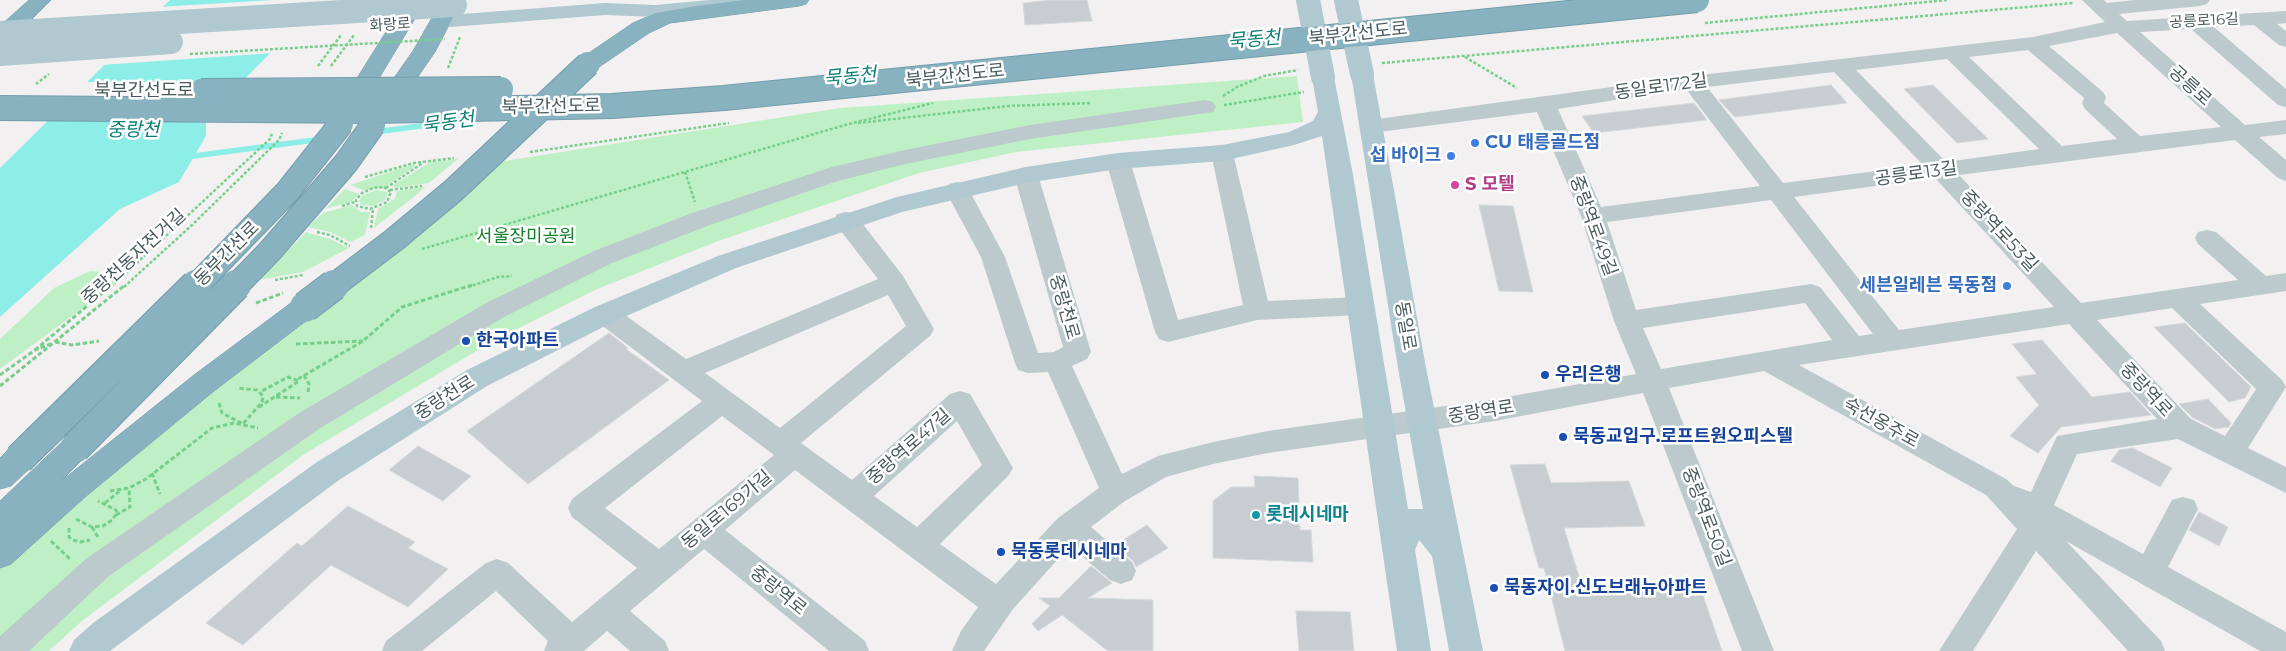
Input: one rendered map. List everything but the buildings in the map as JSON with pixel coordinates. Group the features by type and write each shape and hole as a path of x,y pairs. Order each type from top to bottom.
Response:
{"highway":[{"path":"0,12 13,0"},
{"path":"0,38 41,0"},
{"name":"동부간선로","path":"9,468 288,192 341,124 416,0"},
{"path":"588,64 641,28 664,18 696,12 799,0"},
{"name":"북부간선도로","path":"0,91 631,88 734,81 1544,0"},
{"name":"북부간선도로","path":"0,108 373,111 612,106 724,98 1697,0"},
{"path":"0,554 74,488 204,383 394,240 454,190 540,112 588,64 636,5"},
{"path":"0,521 270,251 335,176 424,52 452,20"}],"main road":[{"name":"화랑로","path":"0,33 452,20 527,0"},
{"name":"화랑로","path":"0,54 605,9 636,5 656,10 780,0"},
{"path":"1308,0 1338,160 1414,651"},
{"name":"동일로","path":"1346,0 1362,74 1422,421 1466,651"},
{"path":"1250,148 1294,138 1313,131 1322,126 1329,113"},
{"path":"1250,148 1296,149 1316,152 1338,160"},
{"name":"중랑천로","path":"86,651 105,634 328,471 477,378 605,314 727,262 846,220 957,190 1026,175 1118,162 1222,153 1250,148"},
{"path":"1398,551 1412,521 1424,522 1447,552"}],"street":[{"path":"2092,3 2200,0"},
{"name":"공릉로","path":"2092,3 2123,26 2286,173"},
{"name":"공릉로16길","path":"2123,26 2194,21 2286,18"},
{"path":"2259,19 2286,41"},
{"path":"2194,21 2286,100"},
{"name":"동일로172길","path":"1371,126 1545,104 1692,82 2032,43 2123,26"},
{"path":"2032,43 2095,97 2093,104 2135,144"},
{"path":"1952,52 2058,155"},
{"name":"중랑역로53길","path":"1839,65 1942,171 2074,312"},
{"path":"1692,82 1893,341"},
{"name":"중랑역로49길","path":"1545,104 1593,216 1627,321 1653,382"},
{"path":"6,651 98,567 309,421 495,310 603,256 701,219 832,175 905,157 1030,132 1206,108"},
{"name":"공릉로13길","path":"1593,216 2239,130 2286,127"},
{"path":"1222,153 1257,311"},
{"path":"1118,162 1168,332 1257,311 1360,306"},
{"name":"중랑천로","path":"957,190 993,257 1028,363 1057,362 1078,352 1026,175"},
{"path":"788,449 921,329 894,282 846,220"},
{"name":"중랑역로","path":"2208,238 2273,284"},
{"path":"684,371 894,282"},
{"name":"중랑역로","path":"968,651 972,641 998,604 1069,527 1115,492 1158,468 1213,453 1268,442 1422,421 1653,382 1767,360 2074,312 2178,299 2273,284"},
{"path":"1627,321 1811,293 1852,347"},
{"path":"2178,299 2272,387 2230,452"},
{"name":"중랑역로","path":"2074,312 2181,427 2286,481"},
{"name":"중랑역로47길","path":"605,314 998,604"},
{"name":"숙선옹주로","path":"1767,360 1996,486 2035,519 2149,651"},
{"path":"1057,362 1115,492"},
{"name":"중랑역로50길","path":"1653,382 1758,651"},
{"path":"659,567 583,508 722,400"},
{"name":"중랑역로47길","path":"853,496 960,402 998,468 918,545"},
{"path":"1954,651 2035,519 2067,444 2181,427"},
{"name":"동일로169가길","path":"398,651 497,572 566,646 704,531 788,449"},
{"path":"2149,572 2183,509"},
{"name":"숙선옹주로","path":"2035,519 2149,572 2286,649"},
{"path":"1069,527 1121,571"},
{"name":"중랑역로","path":"704,531 853,651"},
{"path":"607,611 652,651"}],"path":[{"path":"1545,104 1464,57 2092,3"},
{"path":"188,54 452,20 448,68"},
{"path":"1206,108 1237,87 1264,76 1286,71"},
{"path":"0,375 35,350 133,268 271,138"},
{"name":"중랑천동자전거길","path":"0,386 128,283 192,225 278,140"},
{"path":"360,179 427,160 456,158"},
{"path":"390,190 392,195 387,202 373,209 357,206 356,200 367,190 386,188 427,160"},
{"path":"685,172 701,219"},
{"path":"386,188 390,190 425,185"},
{"path":"369,238 373,209"},
{"path":"311,231 330,235 356,249"},
{"path":"271,281 304,274"},
{"path":"233,388 248,388 260,392 288,377 298,379 363,341 402,307 503,276 548,284"},
{"path":"35,350 56,342"},
{"path":"256,409 297,384 298,379"},
{"path":"106,491 122,490 146,479 206,431 217,426 243,424 263,400 260,392"},
{"path":"220,397 219,409 222,413 243,424 284,438"},
{"path":"276,397 307,398"},
{"path":"76,520 92,527 108,523 116,515 123,513 130,507 128,488"},
{"path":"105,503 122,490"},
{"path":"95,501 105,503 116,510 116,515"},
{"path":"76,512 76,520 68,532 73,540 86,541 97,536"},
{"path":"46,536 72,560 76,561"}],"green space":[{"name":"서울장미공원","path":"1297,76 1303,122 1016,152 919,173 721,240 597,289 493,341 306,453 82,621 49,651 0,651 0,565 492,163 840,108"},
{"path":"458,159 429,183 395,188 392,186 430,162"},
{"path":"414,164 415,166 385,187 363,190 350,185"},
{"path":"425,187 374,228 378,209 395,199 397,191"},
{"path":"345,189 359,194 351,202 325,209"},
{"path":"376,190 387,192 385,200 373,206 361,205 359,201 363,195"},
{"path":"352,205 361,212 370,212 365,235 350,242 330,232 308,227 323,213"},
{"path":"306,232 330,239 349,248 303,272 259,280"},
{"path":"90,271 129,274 0,369 0,339 54,288"}],"water":[{"name":"중랑천","path":"170,0 323,0 206,118 206,136 179,182 120,209 0,317 0,168"}],"pier":[{"path":"273,0 326,0 274,53 101,65 159,7"},
{"path":"83,82 246,82 214,114 51,115"}],"waterway":[{"name":"묵동천","path":"375,132 465,120"},
{"name":"묵동천","path":"186,157 322,139"}],"place":[{"name":"CU 태릉골드점","path":"1475,143"},
{"name":"섭 바이크","path":"1451,156"},
{"name":"S 모텔","path":"1455,185"},
{"name":"세븐일레븐 묵동점","path":"2007,286"},
{"name":"한국아파트","path":"466,341"},
{"name":"우리은행","path":"1545,375"},
{"name":"묵동교입구.로프트원오피스텔","path":"1563,437"},
{"name":"롯데시네마","path":"1256,515"},
{"name":"묵동롯데시네마","path":"1001,552"},
{"name":"묵동자이.신도브래뉴아파트","path":"1494,588"}]}
